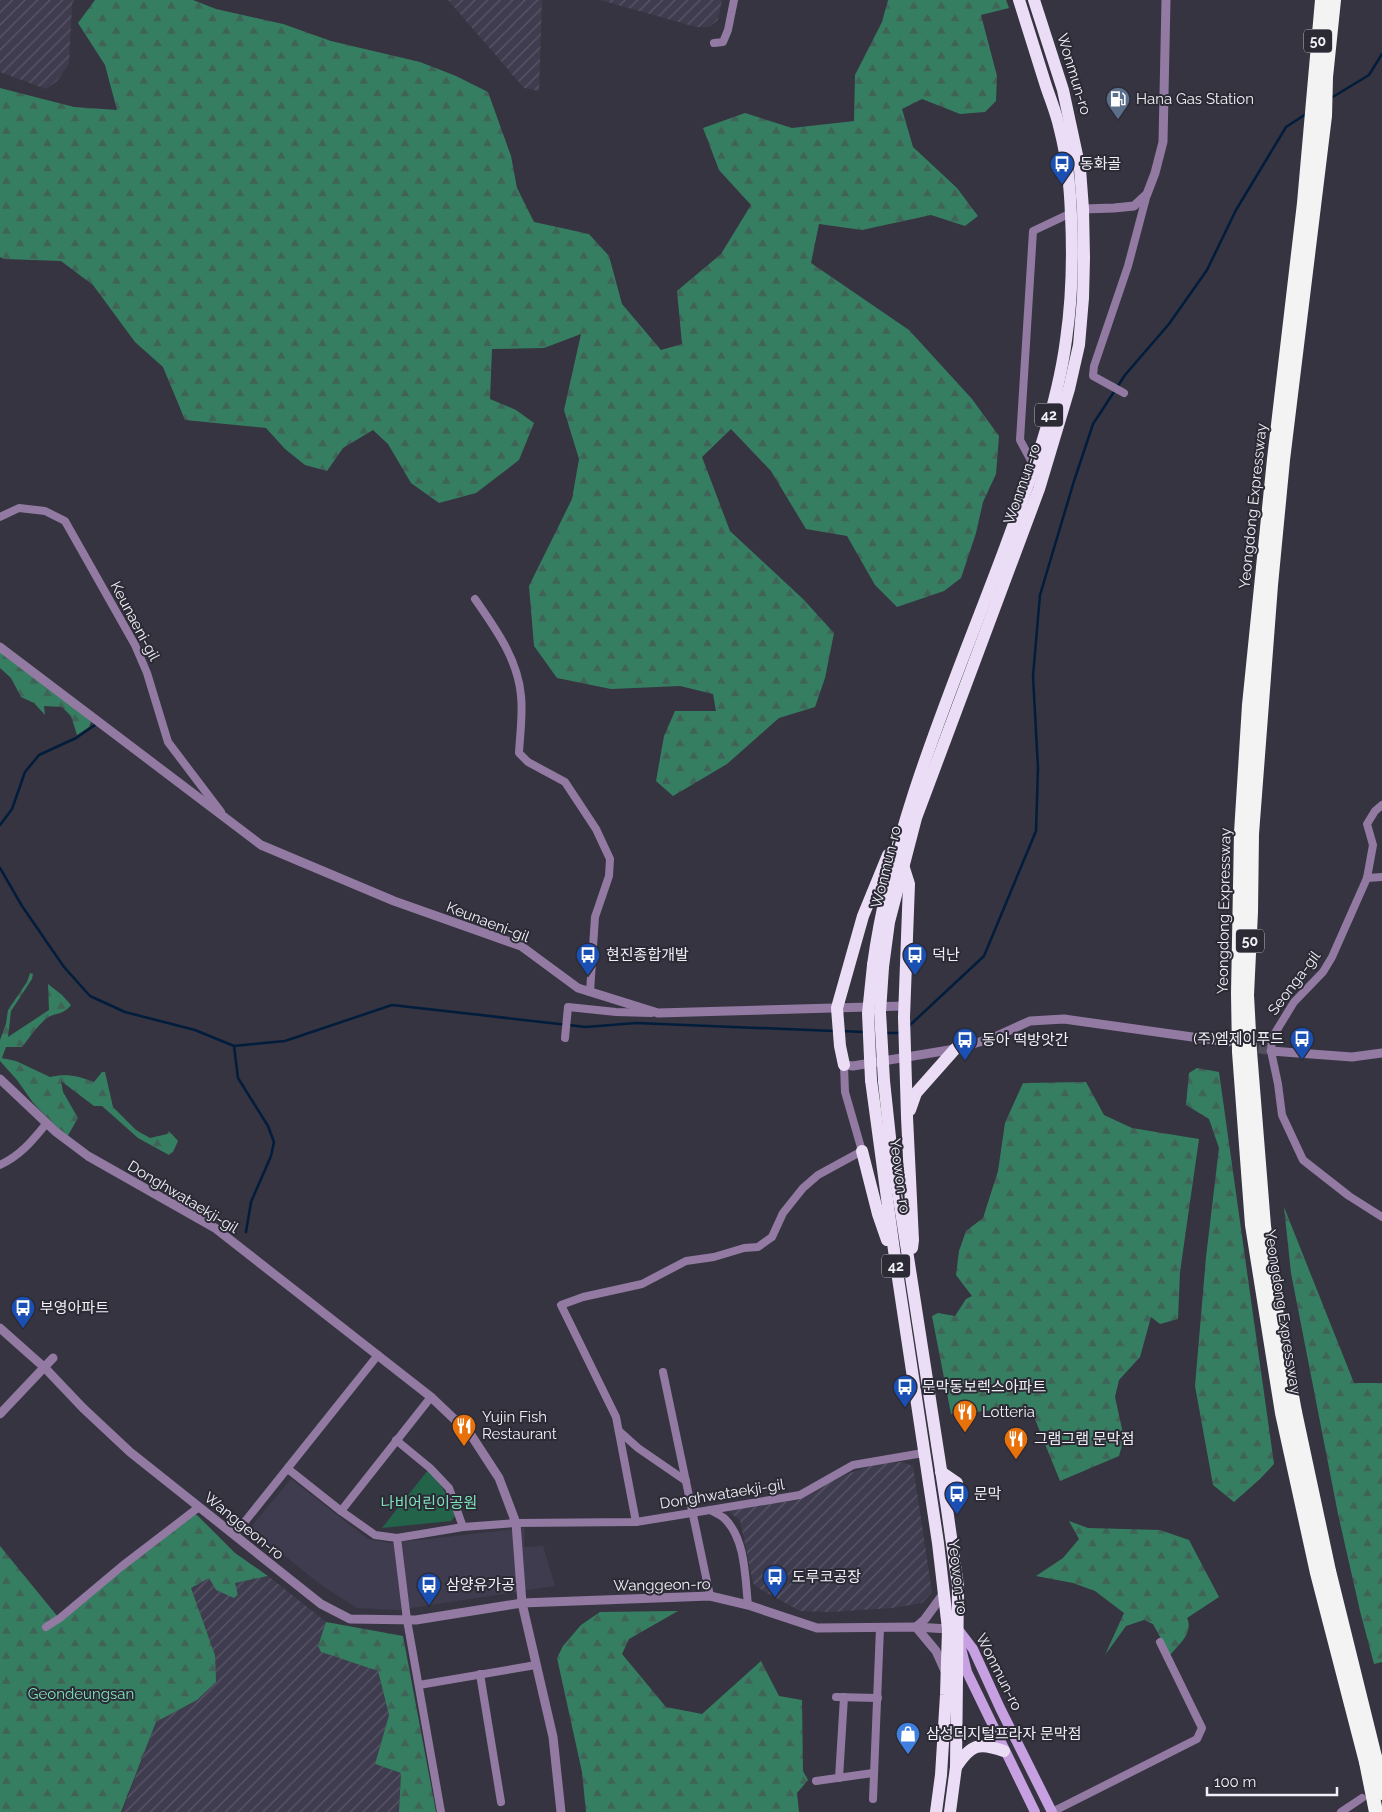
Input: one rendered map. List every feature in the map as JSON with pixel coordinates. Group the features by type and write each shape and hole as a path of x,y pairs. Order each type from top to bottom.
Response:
{"highway":[{"name":"Wonmun-ro","path":"878,966 879,921 889,876 907,815 935,732 1034,466 1057,388 1066,342 1072,268 1071,213 1066,167 1060,129 1019,0"},
{"name":"Wonmun-ro","path":"878,966 916,818 1039,489 1069,389 1079,346 1083,298 1083,209 1080,169 1074,131 1064,90 1034,0"},
{"name":"Yeongdong Expressway","path":"1322,0 1320,79 1325,116 1283,460 1270,585 1252,834 1252,912 1247,995 1264,1226 1274,1299 1297,1421 1370,1760 1376,1812"},
{"name":"Yeongdong Expressway","path":"1334,0 1320,79 1310,122 1304,203 1274,459 1249,705 1241,832 1238,994 1239,1052 1252,1225 1282,1413 1317,1572 1370,1760 1382,1793"},
{"path":"1071,213 1083,209"},
{"path":"844,1065 840,1046 838,1013 863,916 907,815"},
{"path":"903,865 909,884 904,1042 914,1240 903,1265"},
{"name":"Yeowon-ro","path":"878,966 868,1013 903,1265 923,1453 944,1593 952,1628 956,1766 950,1812"},
{"path":"907,1117 916,1093 955,1050"},
{"path":"862,1151 878,1214 903,1265"},
{"name":"Yeowon-ro","path":"903,1265 938,1450 958,1586 947,1676 941,1775 936,1812"},
{"path":"923,1453 938,1450"},
{"path":"941,1472 957,1483"},
{"path":"956,1766 964,1754 971,1748 980,1745 1004,1751"}],"main road":[{"name":"Wonmun-ro","path":"952,1628 967,1672 1035,1812"},
{"name":"Wonmun-ro","path":"952,1628 973,1649 1052,1812"}],"street":[{"path":"714,42 723,42 728,30 734,0"},
{"path":"1122,392 1093,376 1094,366 1128,266 1163,142 1166,0"},
{"path":"1083,209 1134,206 1147,194"},
{"path":"1034,466 1020,440 1033,231 1071,213"},
{"name":"Keunaeni-gil","path":"0,517 19,508 45,511 64,521 136,645 147,673 168,742 189,772 226,818"},
{"path":"475,599 498,633 511,659 521,695 520,753 528,762 565,782 596,829 610,859 609,876 595,917 590,992"},
{"name":"Keunaeni-gil","path":"0,648 261,844 394,901 521,946 578,988 658,1013 904,1011"},
{"name":"Seonga-gil","path":"1271,1051 1272,1038 1294,1002 1323,972 1332,957 1367,878 1373,845 1367,824 1375,811 1382,805"},
{"path":"1367,878 1382,877"},
{"path":"565,1036 568,1007 616,1012 658,1013"},
{"path":"636,1522 616,1418 561,1305 583,1297 642,1284 686,1261 714,1257 744,1248 758,1247 772,1238 782,1213 803,1188 818,1174 862,1151 846,1092 844,1065 853,1066 955,1050 990,1039 1030,1021 1064,1019 1228,1042"},
{"path":"1382,1054 1352,1057 1271,1051 1282,1115 1303,1160 1348,1196 1382,1217"},
{"name":"Donghwataekji-gil","path":"0,1079 46,1124 88,1156 215,1228 431,1397 471,1436 499,1478 516,1522 522,1603"},
{"path":"0,1164 14,1158 28,1146 46,1124"},
{"name":"Wanggeon-ro","path":"0,1328 45,1368 83,1408 130,1452 321,1604 350,1619 416,1620 522,1603 710,1596 817,1628 952,1628"},
{"path":"235,1534 378,1355"},
{"path":"0,1414 53,1358"},
{"path":"664,1372 710,1596"},
{"path":"341,1511 431,1397"},
{"path":"619,1431 638,1448 686,1481"},
{"path":"396,1440 430,1468 449,1488 463,1527"},
{"name":"Donghwataekji-gil","path":"288,1469 341,1511 375,1534 397,1538 463,1527 516,1522 636,1522 800,1495 853,1465 923,1453"},
{"path":"46,1627 60,1618 122,1566 199,1507"},
{"path":"710,1510 724,1518 735,1534 744,1566 748,1606"},
{"path":"397,1538 407,1620 441,1812"},
{"path":"944,1593 934,1608 916,1627 936,1651 947,1676"},
{"path":"522,1603 553,1737 561,1812"},
{"path":"873,1799 880,1628"},
{"path":"1052,1812 1197,1739 1201,1734 1202,1728 1160,1642"},
{"path":"419,1685 536,1665"},
{"path":"480,1674 501,1802"},
{"path":"839,1778 840,1697 878,1698"},
{"path":"816,1781 873,1773"},
{"path":"1341,1812 1362,1798"}],"shaded area":[{"path":"0,0 74,0 72,4 69,64 57,81 46,89 0,72"},
{"path":"448,0 542,0 539,91 524,88"},
{"path":"600,0 722,0 718,20 709,27 696,27"},
{"name":"도루코공장","path":"902,1462 913,1466 932,1592 922,1603 892,1608 831,1612 800,1611 758,1588 753,1583 740,1520 726,1510 798,1500 815,1492 836,1478 876,1464"},
{"path":"291,1479 368,1539 391,1543 525,1528 524,1547 543,1546 555,1586 398,1610 357,1608 321,1585 250,1528"},
{"path":"268,1576 326,1622 318,1645 321,1652 378,1671 389,1715 375,1764 401,1773 399,1812 122,1812 156,1722 197,1700 215,1655 191,1588 209,1578 216,1590 234,1583"}],"green space":[{"path":"95,0 193,0 216,9 283,24 331,41 420,62 456,76 488,92 511,156 517,188 534,222 589,234 609,256 622,304 661,350 682,344 677,291 721,254 751,205 719,170 703,128 745,113 792,128 854,121 855,75 882,22 888,0 1006,0 1009,8 981,15 997,76 996,101 985,112 960,114 922,99 902,109 913,147 957,188 978,216 965,226 931,215 862,230 819,224 811,263 909,330 972,399 999,436 996,474 983,502 976,533 961,578 944,591 897,607 875,585 847,536 806,529 771,471 731,429 702,457 730,531 803,599 834,633 825,678 815,707 779,718 727,764 673,796 656,781 664,736 675,711 716,711 713,694 680,686 611,689 557,678 534,646 529,586 572,499 579,459 564,410 581,334 544,348 492,349 490,399 516,410 534,423 519,460 476,493 439,503 411,483 388,444 373,430 343,448 327,471 305,465 285,449 266,428 185,420 163,367 135,342 93,285 61,261 4,259 0,257 0,88 74,107 117,110 105,65 78,23"},
{"path":"0,651 86,717 91,722 89,727 77,735 71,716 62,707 44,706 45,715 34,703 21,697 11,678 0,668"},
{"path":"30,973 33,974 32,979 11,1011 8,1037 49,1010 48,984 71,1005 65,1011 47,1018 22,1047 6,1047 2,1058 16,1061 50,1077 72,1076 94,1082 102,1072 105,1072 113,1107 136,1130 150,1138 167,1134 169,1131 178,1141 173,1152 169,1155 138,1138 102,1106 94,1106 61,1081 63,1092 78,1118 67,1137 34,1104 17,1080 0,1061 0,1040 6,1024 8,1010 27,982"},
{"path":"1197,1068 1219,1072 1274,1464 1234,1502 1213,1485 1195,1386 1206,1257 1219,1148 1209,1119 1186,1105 1189,1073"},
{"path":"1086,1082 1104,1115 1132,1128 1199,1139 1180,1272 1178,1319 1160,1324 1151,1317 1140,1357 1119,1380 1115,1397 1124,1438 1119,1456 1060,1481 1030,1407 951,1414 932,1316 938,1313 955,1316 966,1299 972,1296 956,1275 959,1251 966,1231 983,1218 998,1171 1005,1123 1023,1083"},
{"path":"1284,1207 1354,1383 1382,1383 1382,1662 1374,1664 1338,1514 1291,1273"},
{"name":"나비어린이공원","path":"428,1470 444,1491 455,1516 451,1521 382,1528"},
{"name":"Geondeungsan","path":"193,1513 235,1553 268,1576 235,1583 238,1595 234,1598 216,1590 209,1578 191,1588 215,1655 216,1682 197,1700 156,1722 121,1812 0,1812 0,1546 58,1617"},
{"path":"1069,1521 1088,1528 1160,1530 1189,1540 1219,1597 1187,1618 1189,1629 1170,1655 1153,1624 1144,1620 1126,1626 1105,1655 1124,1613 1095,1591 1073,1583 1036,1576 1063,1558 1079,1539"},
{"path":"678,1611 629,1639 622,1654 666,1707 702,1714 761,1661 779,1696 802,1700 803,1771 808,1780 797,1793 799,1812 586,1812 582,1772 557,1658 563,1646 581,1625 600,1612"},
{"path":"326,1622 403,1636 436,1812 399,1812 401,1773 375,1764 389,1715 378,1671 321,1652 318,1646"}],"waterway":[{"path":"1331,98 1369,75 1382,54"},
{"path":"909,1026 984,956 1036,831 1038,768 1033,676 1040,595 1093,424 1125,375 1169,324 1207,270 1236,210 1286,127 1306,114"},
{"path":"0,825 12,809 25,772 39,755 76,738 95,725"},
{"path":"0,868 22,906 64,967 90,996 125,1012 195,1030 234,1046 285,1041 392,1005 586,1027 636,1023 834,1031"},
{"path":"842,1031 864,1032"},
{"path":"885,1033 901,1033"},
{"path":"234,1046 238,1078 268,1126 274,1142 271,1156 251,1202 246,1232"}],"tunnel":[{"path":"1245,1046 1271,1051"}],"place":[{"name":"Hana Gas Station","path":"1118,120"},
{"name":"동화골","path":"1062,185"},
{"name":"현진종합개발","path":"588,976"},
{"name":"덕난","path":"915,976"},
{"name":"(주)엠제이푸드","path":"1302,1060"},
{"name":"동아 떡방앗간","path":"965,1061"},
{"name":"부영아파트","path":"23,1329"},
{"name":"문막동보렉스아파트","path":"905,1408"},
{"name":"Lotteria","path":"965,1433"},
{"name":"Yujin Fish Restaurant","path":"464,1447"},
{"name":"그램그램 문막점","path":"1016,1460"},
{"name":"문막","path":"957,1515"},
{"name":"도루코공장","path":"775,1598"},
{"name":"삼양유가공","path":"429,1606"},
{"name":"삼성디지털프라자 문막점","path":"908,1755"}]}
